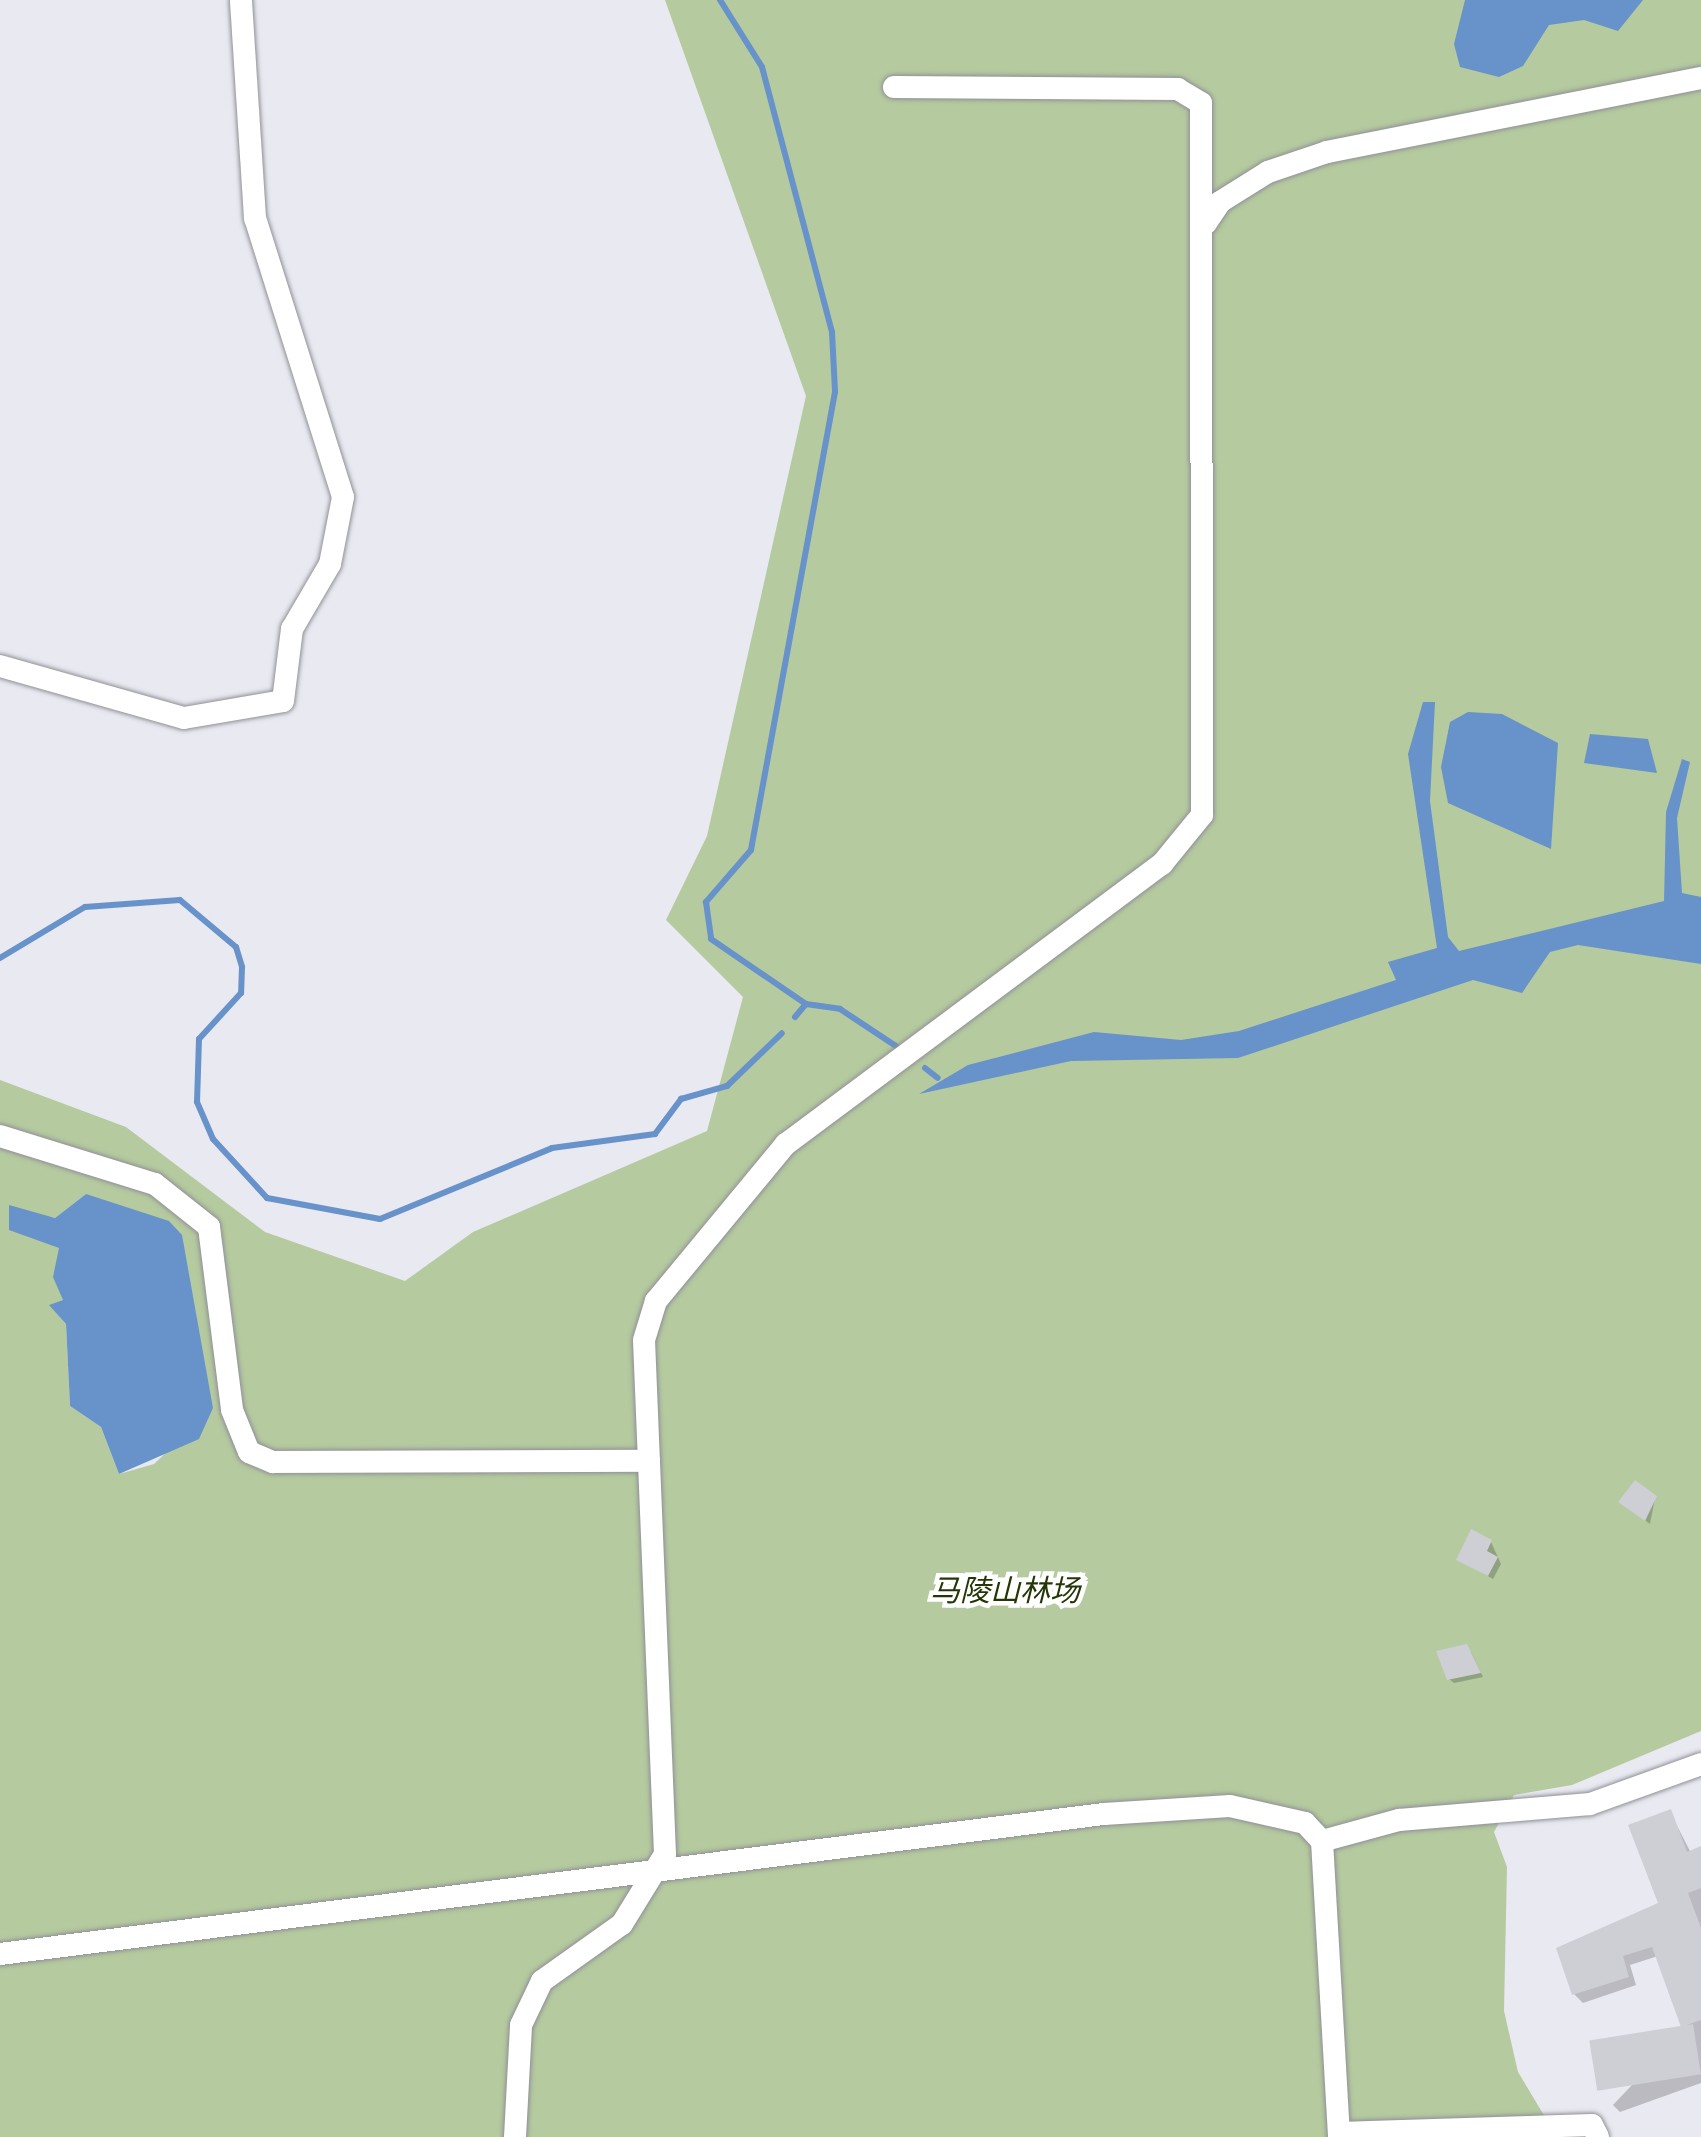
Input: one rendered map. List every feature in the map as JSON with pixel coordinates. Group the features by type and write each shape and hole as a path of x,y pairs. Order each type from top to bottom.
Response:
{"street":[{"path":"0,666 172,716 216,719 283,701 292,629 330,564 343,497 255,218 241,0"},
{"path":"1206,224 1220,202 1268,172 1327,152 1701,78"},
{"path":"515,2137 521,2025 542,1981 622,1924 656,1870 664,1835 646,1321 756,1172 1162,864 1202,815 1206,224 1201,104 1191,91 894,87"},
{"path":"0,1136 155,1184 209,1227 232,1410 249,1452 273,1462 649,1461"},
{"path":"1322,1841 1399,1820 1590,1804 1701,1764"},
{"path":"0,1954 656,1870 1230,1806 1305,1823 1322,1841 1339,2135 1592,2125 1598,2137"}],"green space":[{"name":"马陵山林场","path":"665,0 1701,0 1701,1731 1572,1785 1514,1795 1494,1832 1507,1867 1504,2011 1518,2072 1557,2137 0,2137 0,1080 126,1127 265,1232 405,1281 473,1232 707,1131 743,997 666,920 707,836 806,396","holes":["86,1194 213,1408 154,1464 119,1474 101,1427 70,1406 66,1324 50,1305 63,1300 59,1248 29,1213 55,1218"]}],"water":[{"path":"1465,0 1643,0 1618,31 1584,20 1549,25 1523,66 1499,77 1460,67 1454,44"},
{"path":"1423,702 1435,702 1430,801 1448,937 1459,951 1664,901 1666,812 1682,759 1690,762 1677,818 1682,893 1701,897 1701,964 1578,945 1550,952 1522,993 1473,980 1238,1058 1071,1061 919,1094 968,1065 1094,1032 1181,1040 1239,1031 1396,980 1388,962 1437,948 1408,754"},
{"path":"1468,712 1502,714 1558,743 1551,849 1448,803 1441,767 1450,722"},
{"path":"1590,734 1648,739 1657,773 1584,763"},
{"path":"86,1194 169,1221 182,1235 213,1408 199,1439 119,1474 101,1427 70,1406 66,1324 49,1305 63,1300 53,1277 59,1248 9,1230 9,1205 55,1218"}],"building":[{"path":"1635,1480 1657,1496 1645,1521 1618,1502"},
{"path":"1471,1529 1492,1540 1487,1551 1498,1557 1488,1576 1456,1560"},
{"path":"1467,1644 1481,1673 1447,1680 1436,1651"},
{"path":"1671,1809 1687,1852 1701,1846 1701,1888 1688,1893 1701,1928 1701,2020 1681,2027 1652,1947 1623,1956 1629,1977 1572,1995 1556,1948 1658,1903 1628,1825"},
{"path":"1693,2024 1701,2074 1597,2091 1589,2040"}],"waterway":[{"path":"720,0 762,67 832,332 835,392 751,850 706,902 711,939 806,1004"},
{"path":"0,958 85,907 180,900 236,947 242,967 241,993 199,1039 197,1102 213,1139 267,1198 380,1219 552,1148 655,1134 681,1099 727,1086 782,1033"},
{"path":"795,1017 806,1004 840,1009 896,1046"},
{"path":"925,1068 938,1078"}]}
